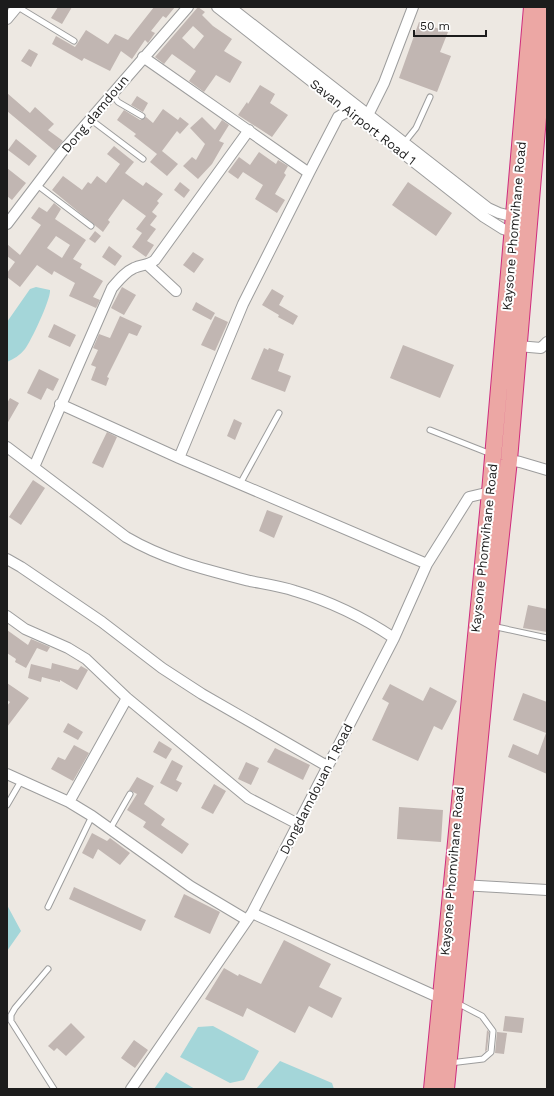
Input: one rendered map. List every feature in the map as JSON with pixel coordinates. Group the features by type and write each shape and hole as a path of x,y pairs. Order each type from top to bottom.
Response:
{"highway":[{"name":"Kaysone Phomvihane Road","path":"458,885 491,626 509,460 518,346 521,226 532,7"},
{"name":"Kaysone Phomvihane Road","path":"446,1089 444,1058 447,999 458,885 490,492 547,11"},
{"name":"Kaysone Phomvihane Road","path":"432,1089 444,1058"}],"street":[{"path":"7,20 18,7"},
{"name":"Dong damdoun","path":"7,224 90,119 188,7"},
{"name":"Savan Airport Road 1","path":"216,7 348,111 488,208 521,226"},
{"name":"Savan Airport Road 1","path":"230,7 368,115 402,147 484,217 521,226"},
{"path":"368,115 384,84 413,7"},
{"path":"143,57 309,173"},
{"path":"179,458 243,304 338,117 348,111"},
{"path":"34,467 60,404 112,288 126,272 136,267 149,266 155,260 248,130"},
{"path":"149,266 176,291"},
{"path":"518,346 545,347"},
{"path":"60,404 179,458 427,564"},
{"path":"7,447 126,537 147,549 171,559 212,572 295,591 340,608 394,638"},
{"path":"509,460 547,470"},
{"name":"Dongdamdouan 1 Road","path":"131,1089 249,916 394,638 427,564 469,496 490,492"},
{"path":"7,559 22,567 66,597 162,668 202,694 327,766"},
{"path":"7,616 25,629 68,648 86,659 127,698 248,798 298,824"},
{"path":"68,802 127,698"},
{"path":"7,774 68,802 92,816 190,886 249,916 447,999"},
{"path":"458,885 547,890"}],"lane":[{"path":"18,7 74,41"},
{"path":"112,94 118,102 142,116"},
{"path":"402,147 416,128 430,97"},
{"path":"90,119 143,159"},
{"path":"37,185 91,226"},
{"path":"240,484 279,413"},
{"path":"430,430 494,455"},
{"path":"491,626 547,638"},
{"path":"7,805 21,781"},
{"path":"110,830 130,794"},
{"path":"48,906 92,816"},
{"path":"48,969 15,1008 11,1015 11,1021 54,1089"},
{"path":"444,1058 483,1059 491,1052 493,1031 482,1016 447,999"}],"water":[{"path":"36,287 50,290 44,311 28,345 17,357 7,362 7,322 30,289"},
{"path":"7,905 21,931 7,951"},
{"path":"213,1026 259,1051 244,1080 230,1083 180,1057 198,1027"},
{"path":"280,1061 332,1083 334,1089 256,1089"},
{"path":"166,1072 195,1089 154,1089"}],"building":[{"path":"58,7 72,7 62,24 51,18"},
{"path":"154,7 175,7 166,18 163,16 151,31 155,33 148,43 145,40 132,59 121,51 110,71 84,58 82,61 52,44 56,36 75,47 86,30 108,44 115,34 128,40"},
{"path":"198,7 205,12 202,15 213,26 232,39 224,51 242,62 230,83 216,75 204,92 189,81 196,71 172,54 164,64 155,57","holes":["193,26 204,36 194,49 182,38"]},
{"path":"419,22 448,32 440,52 451,56 437,92 399,78"},
{"path":"29,49 38,54 31,67 21,61"},
{"path":"260,85 275,94 270,103 288,115 272,137 238,115 247,102 248,104"},
{"path":"7,93 30,113 35,107 54,124 48,130 63,141 55,151 7,111"},
{"path":"137,96 148,103 143,112 131,105"},
{"path":"163,109 178,120 180,117 189,124 180,134 177,131 162,151 178,164 167,176 150,162 157,154 134,136 136,134 117,120 124,110 140,120 146,117 153,123"},
{"path":"202,117 215,130 222,120 229,125 219,141 224,143 212,164 198,179 183,166 192,157 196,160 205,144 190,128"},
{"path":"16,139 37,156 29,166 8,150"},
{"path":"114,146 134,162 125,173 143,186 146,182 163,194 157,201 159,203 152,212 157,216 150,225 156,229 147,241 154,245 146,257 132,247 142,233 136,229 146,216 123,199 108,220 110,222 103,232 52,190 63,176 82,190 88,182 91,184 97,176 106,183 120,164 107,154"},
{"path":"259,152 276,164 278,160 288,166 284,173 286,175 275,194 285,200 277,213 255,199 263,185 243,172 238,179 228,172 239,157 250,165"},
{"path":"7,168 26,183 12,200 7,196"},
{"path":"180,182 190,190 184,198 174,190"},
{"path":"408,182 452,213 436,236 392,205"},
{"path":"54,203 61,209 55,219 86,240 73,259 82,264 80,268 103,281 93,297 100,300 96,308 69,296 75,283 54,271 52,275 37,265 20,287 7,277 7,273 15,262 7,256 7,244 20,255 41,225 31,218 39,207 47,212","holes":["56,236 70,245 62,258 47,248"]},
{"path":"95,231 101,236 95,243 89,239"},
{"path":"109,246 122,256 115,266 102,257"},
{"path":"193,252 204,259 194,273 183,265"},
{"path":"122,287 136,295 124,315 111,308"},
{"path":"272,289 284,296 279,305 298,316 293,325 278,317 279,315 262,305"},
{"path":"196,302 215,313 211,320 192,310"},
{"path":"120,316 142,326 137,336 129,333 107,377 109,378 106,386 91,380 96,367 91,365 98,350 93,348 99,334 110,338"},
{"path":"215,316 228,322 215,351 201,345"},
{"path":"54,324 76,335 70,347 48,337"},
{"path":"403,345 454,365 440,398 390,378"},
{"path":"264,348 268,350 269,348 284,354 278,371 291,376 285,392 251,379"},
{"path":"39,369 59,379 53,391 47,388 41,400 27,393"},
{"path":"10,398 19,403 7,424 7,403"},
{"path":"234,419 242,423 235,440 227,436"},
{"path":"107,432 117,437 103,468 92,463"},
{"path":"33,480 45,488 21,525 9,517"},
{"path":"267,510 283,516 274,538 259,531"},
{"path":"528,605 547,609 547,632 523,628"},
{"path":"7,630 28,645 31,639 50,647 47,652 37,648 26,668 15,662 16,659 7,653"},
{"path":"52,663 78,670 81,666 88,670 77,690 60,680 60,682 42,677 41,682 28,678 31,664 51,669"},
{"path":"7,683 29,698 7,727 7,706 10,702 7,700"},
{"path":"390,684 423,701 430,687 457,701 442,730 434,726 418,761 372,740 389,703 382,699"},
{"path":"523,693 547,702 547,774 508,757 513,744 538,755 546,733 513,720"},
{"path":"68,723 83,732 78,740 63,732"},
{"path":"159,741 172,749 166,759 153,752"},
{"path":"74,745 89,753 73,781 51,769 58,757 65,760"},
{"path":"275,748 310,765 303,780 267,762"},
{"path":"172,760 183,766 176,780 182,783 177,792 160,783"},
{"path":"246,762 259,768 251,785 238,779"},
{"path":"137,777 154,786 144,804 165,819 161,825 189,844 182,854 143,827 146,822 127,810 137,794 129,790"},
{"path":"214,784 226,791 213,814 201,808"},
{"path":"399,807 443,810 441,842 397,839"},
{"path":"92,833 107,841 110,838 130,853 120,865 98,849 93,859 82,853"},
{"path":"74,887 146,920 141,931 69,899"},
{"path":"184,894 220,912 210,934 174,917"},
{"path":"284,940 331,964 319,987 342,998 332,1018 309,1006 295,1033 247,1008 243,1017 205,999 224,968 238,976 239,974 261,984"},
{"path":"505,1016 524,1018 522,1033 503,1031"},
{"path":"71,1023 85,1037 66,1056 57,1048 54,1051 48,1046"},
{"path":"487,1030 489,1032 487,1050 485,1052"},
{"path":"497,1032 507,1033 504,1054 495,1053"},
{"path":"134,1040 148,1050 135,1068 121,1058"}]}
